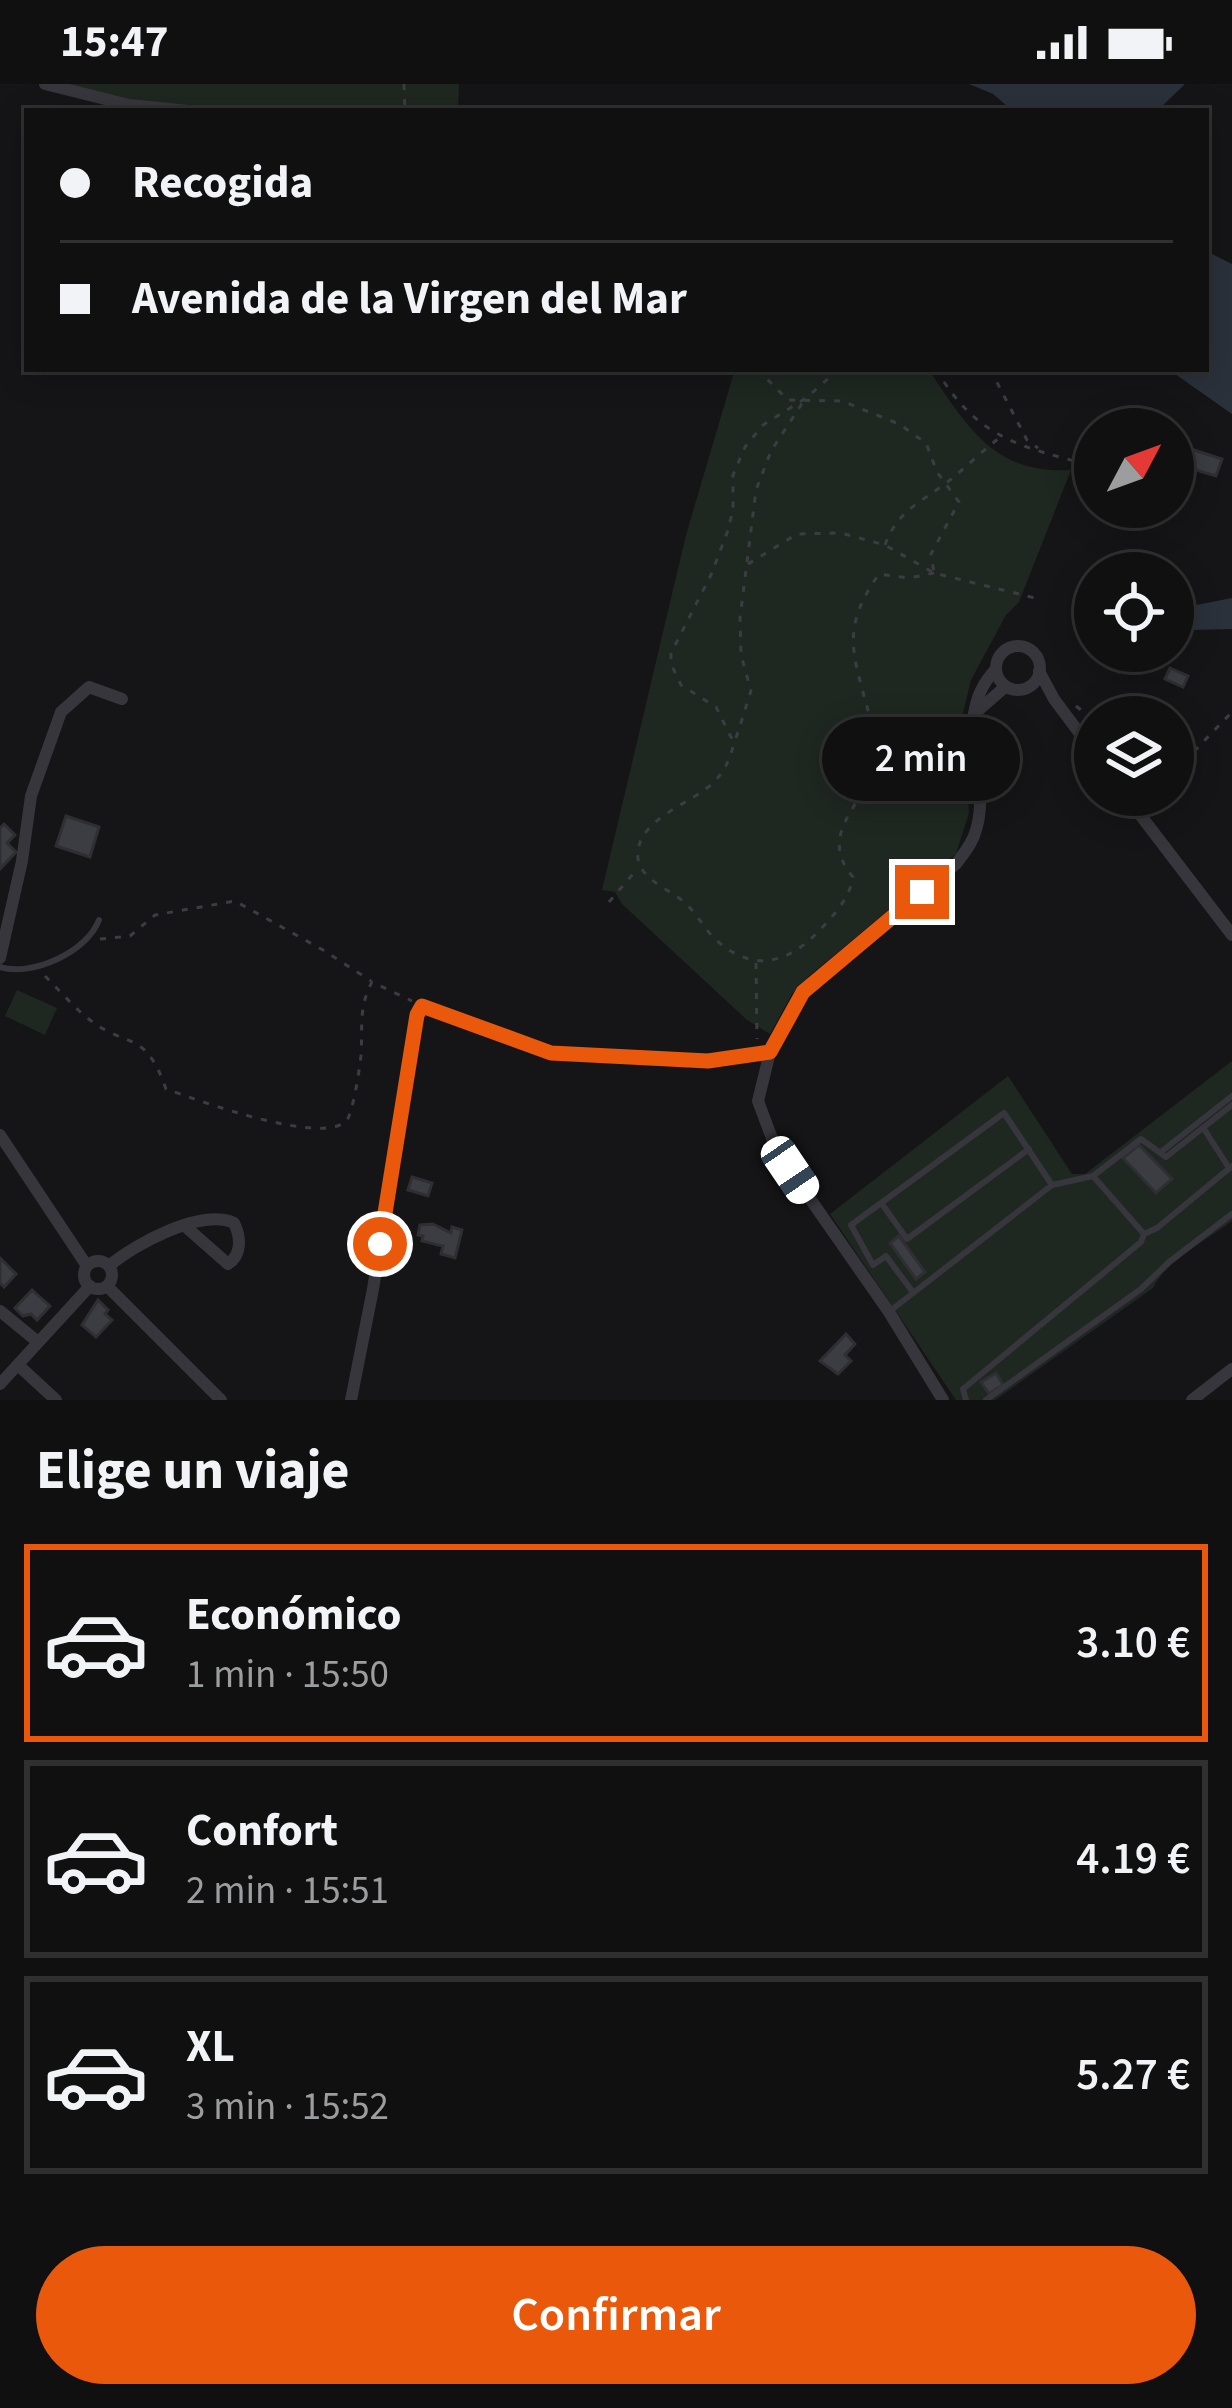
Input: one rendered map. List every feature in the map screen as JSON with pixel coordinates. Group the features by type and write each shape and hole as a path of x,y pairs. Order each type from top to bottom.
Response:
{"street":[{"path":"45,84 158,108"},
{"path":"943,1400 773,1141 758,1101 770,1052 803,992 956,864 971,843 979,799 974,715 982,685 1006,649 1018,645 1034,652 1054,699 1074,726"},
{"path":"995,670 1005,687 1039,691 1054,699"},
{"path":"1022,691 1039,671"},
{"path":"0,958 31,796 61,712 89,687 122,699"},
{"path":"974,715 1005,687"},
{"path":"1141,816 1232,935"},
{"path":"351,1400 422,1006 551,1053 708,1061 770,1052"},
{"path":"0,1135 87,1266 85,1279 90,1286"},
{"path":"109,1266 148,1238 187,1227 217,1219 234,1223 240,1243 233,1261 219,1261 187,1227"},
{"path":"87,1266 98,1261 109,1266 112,1274 107,1286"},
{"path":"0,1384 90,1286 107,1286 221,1400"},
{"path":"0,1311 38,1342"},
{"path":"19,1365 56,1400"},
{"path":"1192,1400 1232,1369"}],"lane":[{"path":"0,968 15,972 85,943 98,920"},
{"path":"889,1312 1052,1185 1093,1176 1141,1139 1166,1156 1232,1096"},
{"path":"1201,1125 1232,1105"},
{"path":"912,1291 886,1256 873,1265 851,1225 1004,1113 1052,1185"},
{"path":"966,1400 963,1389 1141,1242 1144,1234 1231,1168 1201,1125"},
{"path":"881,1203 907,1240 1029,1149"},
{"path":"1093,1176 1144,1234"},
{"path":"986,1400 1127,1300 1232,1214"}],"path":[{"path":"760,372 788,400 842,401 899,424 926,443 937,472 959,502 932,554 934,573"},
{"path":"734,742 716,707 681,685 671,653 727,533 734,476 745,447 778,413 806,398 835,372"},
{"path":"938,372 961,406 999,437 1074,461"},
{"path":"992,372 1027,440 1044,453"},
{"path":"609,902 639,867 639,844 646,833 715,782 729,760 751,691 740,637 756,490 771,451 806,398"},
{"path":"885,545 893,523 912,504 947,482 999,437"},
{"path":"747,566 797,534 841,532 885,545 934,573 1035,598"},
{"path":"639,867 682,899 716,939 756,962 786,959 823,927 850,891 853,877 840,856 839,830 875,767 878,746 851,635 864,595 879,574 910,578 934,573"},
{"path":"1070,703 1074,706"},
{"path":"1194,751 1232,712"},
{"path":"85,943 130,936 155,916 235,901 422,1006"},
{"path":"756,962 757,1039"},
{"path":"35,966 86,1018 135,1041 153,1057 166,1089 253,1119 332,1128 346,1122 352,1111 361,1056 362,1002 372,982"}],"shaded area":[{"path":"56,84 459,84 458,108 185,108"},
{"path":"969,84 1185,84 1160,108 1009,108 993,94"},
{"path":"1209,252 1232,264 1232,414 1172,372 1209,372"},
{"path":"734,372 930,372 970,427 1002,455 1044,469 1071,470 1019,602 1006,615 971,680 962,718 969,813 956,854 809,976 792,994 770,1034 747,1020 622,904 615,892 602,890 686,535"},
{"path":"1232,598 1232,629 1194,630 1194,605"},
{"path":"17,990 57,1008 45,1035 5,1016"},
{"path":"1232,1061 1232,1221 1177,1260 1153,1288 995,1400 956,1400 830,1214 1008,1076 1072,1174 1085,1174"}],"building":[{"path":"1194,450 1222,459 1216,476 1194,469"},
{"path":"1168,672 1188,676 1183,687 1165,679"},
{"path":"66,816 99,827 90,857 56,846"},
{"path":"4,824 15,835 7,843 16,852 0,869 0,828"},
{"path":"1139,1145 1172,1179 1156,1193 1123,1158"},
{"path":"412,1177 432,1183 428,1196 408,1190"},
{"path":"433,1224 451,1233 452,1227 462,1230 455,1258 441,1254 443,1246 422,1241 423,1236 418,1235 420,1225"},
{"path":"899,1236 925,1272 916,1279 890,1243"},
{"path":"0,1258 16,1274 4,1287 0,1283"},
{"path":"32,1290 50,1306 37,1320 15,1308"},
{"path":"98,1300 112,1320 96,1337 82,1325"},
{"path":"846,1334 855,1344 845,1355 851,1361 838,1374 820,1361"},
{"path":"996,1373 1003,1385 989,1394 981,1382"}],"route":[{"path":"380,1244 422,1006 551,1053 708,1061 770,1052 803,992 922,892"}]}
